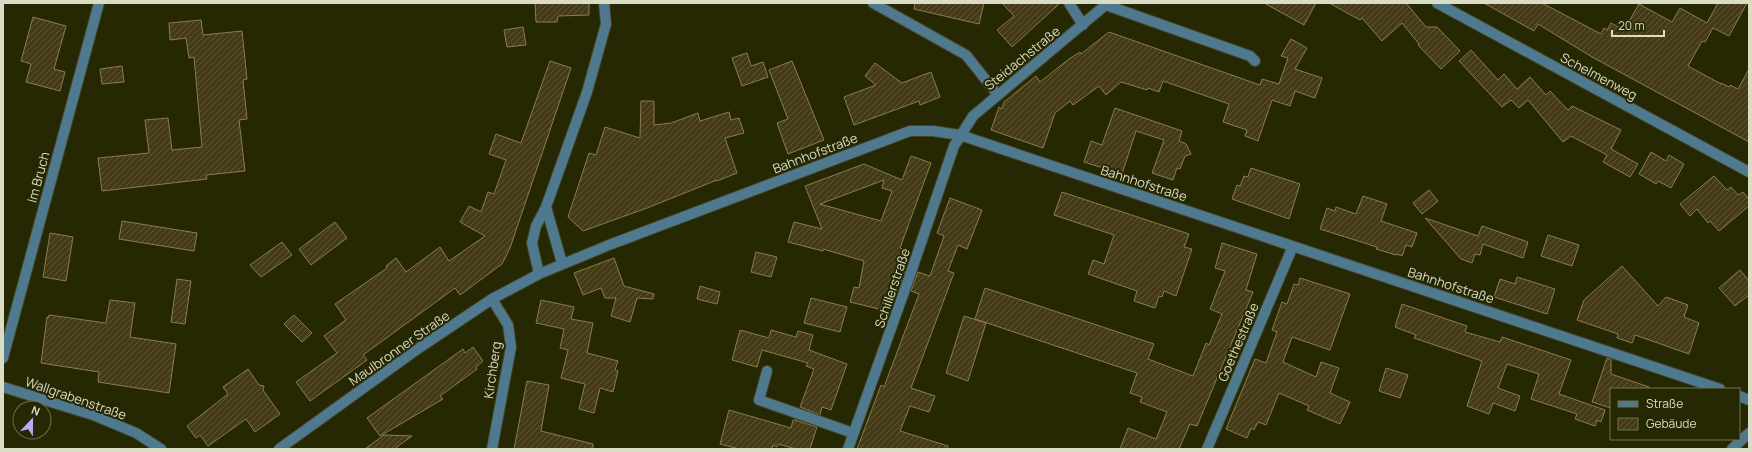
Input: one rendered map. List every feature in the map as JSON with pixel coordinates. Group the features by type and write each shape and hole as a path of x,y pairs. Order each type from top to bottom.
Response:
{"street":[{"name":"Im Bruch","path":"3,358 99,3"},
{"path":"538,274 532,243 536,226 546,207 587,92 606,24 604,3"},
{"path":"873,3 966,55 998,94"},
{"path":"1069,3 1083,25"},
{"name":"Schelmenweg","path":"1437,3 1749,172"},
{"name":"Steidachstraße","path":"960,135 973,116 1107,4 1250,56 1255,61"},
{"name":"Bahnhofstraße","path":"562,263 910,131 933,131 960,135 1717,388"},
{"name":"Schillerstraße","path":"848,449 954,146 960,135"},
{"path":"546,207 562,263"},
{"name":"Goethestraße","path":"1207,449 1293,246"},
{"name":"Maulbronner Straße","path":"279,449 419,348 492,299 562,263"},
{"name":"Kirchberg","path":"492,299 508,325 511,347 492,449"},
{"path":"767,371 759,400 854,433"},
{"name":"Wallgrabenstraße","path":"3,387 93,415 136,433 161,449"},
{"path":"1732,449 1749,433"}],"building":[{"path":"535,3 589,3 589,15 558,16 557,22 536,22"},
{"path":"915,3 984,3 979,24 914,9"},
{"path":"1002,3 1060,3 1012,47 997,30 1014,16"},
{"path":"1264,3 1316,3 1304,25"},
{"path":"1329,3 1406,3 1426,27 1437,27 1460,51 1441,69 1418,45 1419,44 1402,23 1382,41 1362,18 1360,20"},
{"path":"1484,3 1542,3 1601,34 1604,28 1607,30 1611,23 1624,30 1639,4 1672,22 1680,8 1707,23 1718,3 1747,3 1729,36 1713,28 1705,42 1702,41 1688,66 1721,84 1729,87 1730,85 1738,89 1749,69 1749,142 1592,57 1538,24 1534,31"},
{"path":"33,17 66,26 54,69 65,72 60,91 26,82 31,64 21,61"},
{"path":"201,20 203,35 242,31 247,79 243,80 247,119 239,120 245,171 206,175 207,179 102,191 98,158 149,153 145,120 168,118 172,150 202,147 194,57 189,58 186,38 170,40 169,23"},
{"path":"523,27 526,45 507,47 504,30"},
{"path":"1109,32 1260,85 1262,79 1279,84 1288,58 1281,56 1291,39 1307,48 1295,69 1322,78 1315,98 1295,91 1290,106 1272,100 1258,141 1245,136 1247,130 1223,122 1229,104 1163,81 1159,92 1121,82 1106,95 1099,86 1073,105 1070,101 1055,113 1043,148 991,130 999,107 1002,109 1004,102 1036,76 1040,82 1069,59 1080,52 1081,54"},
{"path":"1471,50 1498,80 1504,74 1517,89 1530,77 1546,95 1550,91 1568,110 1572,106 1621,130 1611,149 1638,164 1630,177 1603,162 1607,155 1571,136 1563,142 1528,100 1519,108 1511,100 1502,107 1459,61"},
{"path":"747,53 751,66 763,62 768,77 742,86 732,58"},
{"path":"550,61 571,68 510,248 502,264 460,295 455,288 363,355 367,360 310,401 296,382 337,353 324,336 346,320 335,304 387,268 386,266 396,258 406,272 440,247 449,261 485,236 460,222 469,206 481,212 488,192 494,194 506,160 489,154 496,134 521,143"},
{"path":"792,61 824,140 788,154 777,123 788,119 769,70"},
{"path":"875,63 902,83 931,72 940,97 920,105 919,101 854,125 844,97 876,85 865,76"},
{"path":"122,66 124,82 102,84 100,69"},
{"path":"641,101 654,101 654,125 671,123 698,113 700,121 729,112 731,120 739,118 744,133 725,138 737,173 583,231 568,217 589,153 596,155 605,127 640,138"},
{"path":"1115,108 1182,131 1179,141 1186,144 1191,154 1185,156 1180,169 1177,168 1173,180 1152,173 1164,140 1136,131 1122,174 1084,162 1091,141 1102,145"},
{"path":"1651,152 1666,161 1669,155 1684,164 1671,188 1658,181 1656,184 1639,174"},
{"path":"911,156 931,163 900,248 903,249 898,265 906,268 899,286 891,283 883,310 850,302 854,287 859,288 864,261 823,249 823,251 788,242 794,222 822,229 805,186 864,164 902,180","holes":["884,180 882,188 892,191 881,221 820,204"]},
{"path":"1251,168 1300,184 1289,219 1232,199 1237,185 1240,186 1244,176 1248,177"},
{"path":"1714,176 1727,190 1731,187 1738,195 1743,192 1749,199 1749,206 1719,231 1710,221 1708,223 1697,209 1690,216 1680,204"},
{"path":"1429,190 1438,201 1422,214 1413,203"},
{"path":"1062,192 1189,234 1184,247 1192,249 1176,296 1164,291 1162,297 1159,296 1155,308 1134,301 1137,291 1088,274 1093,260 1104,264 1114,235 1054,215"},
{"path":"1363,196 1387,204 1381,221 1417,233 1412,247 1406,245 1402,256 1376,249 1377,247 1320,229 1327,208 1335,211 1336,207 1356,214"},
{"path":"950,198 982,210 967,249 958,245 948,271 954,273 911,388 935,396 929,412 910,406 900,431 948,446 947,449 857,449 881,385 884,387 919,294 911,291 918,272 930,276 944,236 937,233"},
{"path":"1425,218 1478,236 1482,226 1528,242 1523,258 1483,244 1480,255 1475,254 1472,263 1461,259"},
{"path":"122,221 197,233 194,251 119,239"},
{"path":"335,222 347,238 311,265 299,249"},
{"path":"50,233 73,237 66,281 43,277"},
{"path":"1548,235 1579,245 1572,266 1541,256"},
{"path":"282,242 292,255 261,277 250,265"},
{"path":"1222,243 1257,254 1246,290 1253,292 1197,426 1190,424 1179,449 1120,449 1128,428 1156,439 1167,412 1140,402 1142,397 1130,393 1137,373 975,319 985,288 1154,344 1148,359 1193,376 1206,343 1209,345 1222,314 1210,309 1225,271 1215,268"},
{"path":"756,252 777,257 771,277 751,272"},
{"path":"614,258 624,286 654,294 653,299 637,298 630,322 611,316 616,298 605,298 601,288 583,295 574,273"},
{"path":"1622,266 1658,306 1666,297 1688,305 1684,317 1699,323 1689,354 1635,335 1632,343 1617,338 1618,334 1577,320 1584,300"},
{"path":"1740,270 1749,281 1749,295 1735,306 1719,288"},
{"path":"1517,277 1555,289 1547,314 1494,297 1500,279 1515,284"},
{"path":"1300,278 1350,294 1330,350 1292,337 1283,362 1316,377 1321,362 1339,368 1330,393 1350,402 1340,424 1307,410 1309,406 1279,393 1266,425 1258,422 1254,430 1251,428 1247,438 1226,429 1255,359 1266,363 1277,332 1272,330 1282,302 1287,304 1294,284 1298,285"},
{"path":"177,279 191,281 185,324 171,322"},
{"path":"700,286 720,292 717,304 697,299"},
{"path":"811,298 847,307 840,332 804,323"},
{"path":"110,300 135,303 130,337 176,344 169,393 98,382 99,372 41,363 47,317 49,317 49,315 106,323"},
{"path":"541,300 574,307 571,319 593,323 587,353 618,361 615,370 618,371 613,392 600,388 594,413 579,409 585,384 561,378 568,350 560,348 564,329 536,323"},
{"path":"1402,304 1467,326 1465,332 1500,342 1502,337 1571,360 1559,394 1605,410 1601,422 1597,420 1595,426 1575,419 1577,414 1531,399 1539,374 1507,364 1498,388 1520,396 1515,411 1493,403 1489,414 1467,406 1482,361 1414,338 1416,335 1395,327"},
{"path":"294,315 312,333 302,342 284,324"},
{"path":"964,316 986,323 968,381 946,373"},
{"path":"740,330 769,338 771,330 796,337 798,331 813,335 809,350 847,364 831,410 822,407 820,415 800,407 814,369 806,366 808,363 762,350 757,367 732,360"},
{"path":"473,347 483,361 476,367 477,369 440,396 443,399 380,436 367,418 463,349 465,353"},
{"path":"1607,358 1611,359 1611,374 1649,387 1610,388 1610,408 1592,402"},
{"path":"1386,368 1408,375 1400,398 1379,391"},
{"path":"248,369 259,385 264,386 263,390 280,414 255,432 246,419 208,446 200,435 196,438 187,426 228,394 223,387"},
{"path":"527,381 549,385 541,431 593,444 593,449 514,449"},
{"path":"729,410 791,428 793,420 817,427 810,449 796,449 778,444 777,447 773,445 772,449 739,449 720,444"},
{"path":"384,435 412,436 394,449 365,449"}]}
